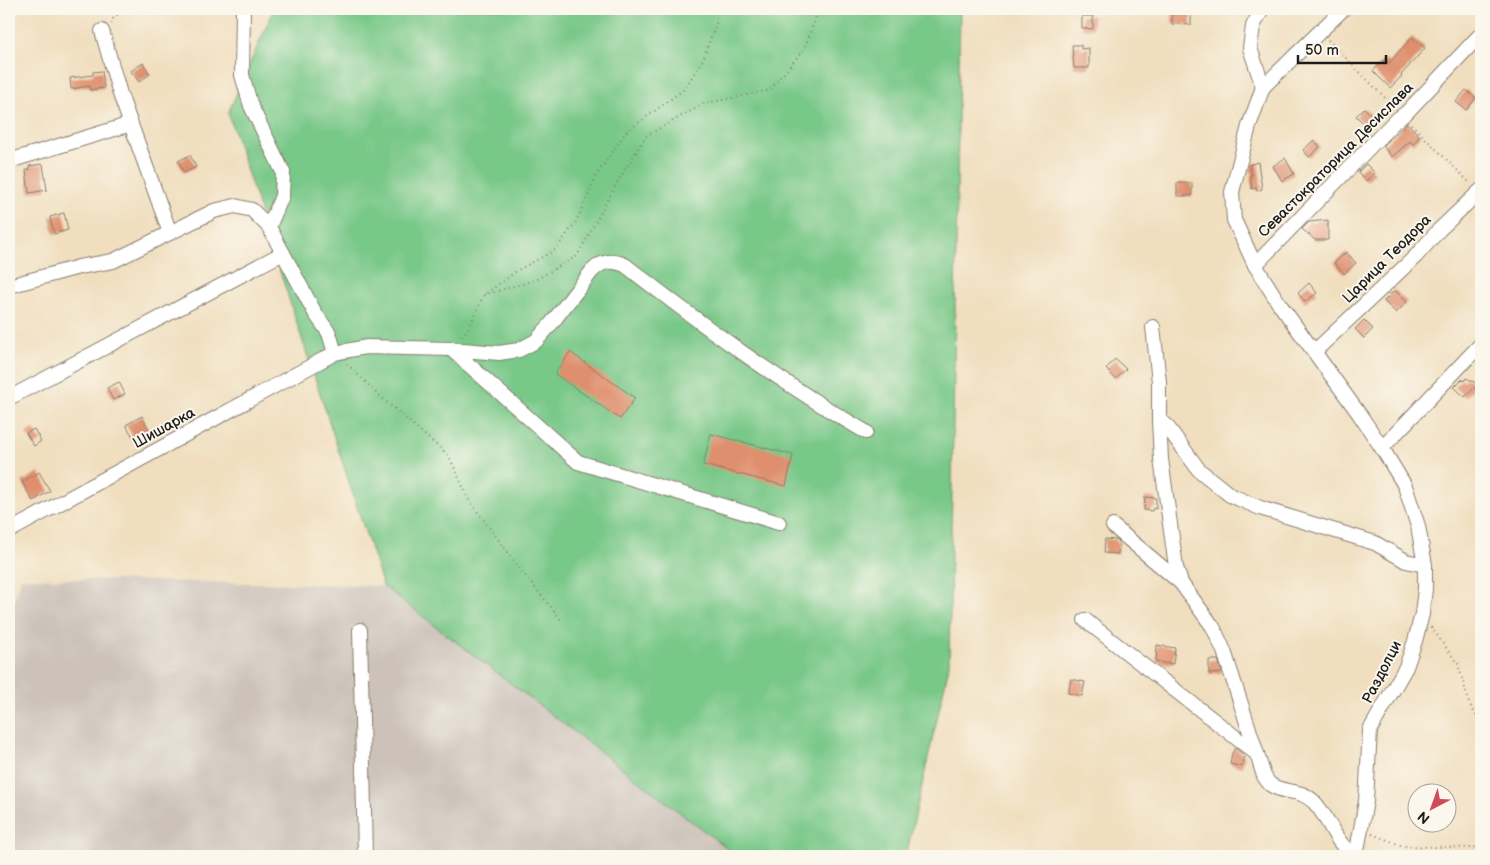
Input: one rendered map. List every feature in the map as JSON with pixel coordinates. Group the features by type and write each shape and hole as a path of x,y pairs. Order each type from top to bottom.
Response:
{"street":[{"path":"243,9 242,75 251,106 283,172 282,196 269,227"},
{"path":"1262,9 1253,26 1250,48 1263,87 1342,9"},
{"path":"102,31 120,94 170,232"},
{"name":"Севастократорица Десислава","path":"1255,265 1481,34"},
{"name":"Раздолци","path":"1263,87 1249,126 1232,192 1234,220 1255,265 1278,302 1315,351 1382,448 1405,486 1418,526 1425,565 1422,614 1415,641 1406,667 1370,730 1366,800 1356,856"},
{"path":"9,161 131,124"},
{"name":"Царица Теодора","path":"1315,351 1416,256 1439,230 1480,191"},
{"path":"9,286 79,267 113,261 214,210 234,206 252,210 269,227 329,333 335,353"},
{"path":"9,398 283,253"},
{"name":"Шишарка","path":"9,531 335,353 366,346 499,353 519,350 536,341 599,264 607,261 617,261 625,265 688,314 819,405 866,432"},
{"path":"1153,327 1159,382 1161,459 1176,567 1181,583"},
{"path":"1382,448 1481,344"},
{"path":"450,349 578,462 779,523"},
{"path":"1159,420 1166,425 1199,470 1230,495 1260,508 1375,543 1406,561 1425,565"},
{"path":"1113,526 1181,583 1213,627 1224,650 1264,776 1272,785 1298,792 1312,800 1325,815 1342,846 1356,856"},
{"path":"1085,620 1257,754"},
{"path":"360,630 365,856"}],"path":[{"path":"450,349 468,329 484,295 518,270 555,250 576,222 597,174 626,132 683,90 702,62 716,24 718,9"},
{"path":"484,295 535,280 577,256 618,181 646,136 703,104 770,90 804,49 819,9"},
{"path":"1319,32 1480,191"},
{"path":"335,353 382,398 449,456 469,500 519,568 563,622"},
{"path":"1422,614 1458,664 1469,703 1481,724"},
{"path":"1360,830 1403,846 1472,848 1481,846"}],"shaded area":[{"path":"21,578 383,586 737,856 9,856 9,618"}],"green space":[{"path":"274,9 960,9 949,666 906,856 737,856 383,586 228,113"}],"building":[{"path":"1175,9 1191,9 1191,25 1172,24 1172,13 1175,13"},
{"path":"1082,16 1093,16 1093,29 1082,28"},
{"path":"1412,37 1425,48 1390,88 1373,71 1385,59 1389,63"},
{"path":"1072,45 1081,45 1081,49 1089,48 1089,68 1074,68"},
{"path":"143,63 150,74 139,82 131,71"},
{"path":"102,71 104,88 90,90 90,86 71,89 70,78 93,75 93,72"},
{"path":"1466,90 1476,98 1466,110 1456,102"},
{"path":"1364,108 1373,116 1365,125 1356,116"},
{"path":"1407,123 1420,136 1413,144 1410,141 1392,157 1383,146"},
{"path":"1314,140 1320,147 1309,157 1303,150"},
{"path":"190,155 196,167 184,173 178,161"},
{"path":"1285,158 1294,174 1282,181 1273,166"},
{"path":"1258,162 1262,189 1257,191 1256,188 1252,189 1250,175 1252,175 1249,165"},
{"path":"43,164 47,190 29,193 26,170 30,170 29,166"},
{"path":"1366,164 1375,173 1366,181 1358,172"},
{"path":"1177,183 1192,183 1192,196 1177,196"},
{"path":"64,213 68,230 54,234 50,217"},
{"path":"1328,220 1328,240 1315,240 1302,229 1309,222"},
{"path":"1346,252 1356,263 1344,274 1334,263"},
{"path":"1309,283 1317,293 1305,302 1298,293"},
{"path":"1395,290 1407,302 1396,313 1384,301"},
{"path":"1364,320 1373,329 1364,338 1355,329"},
{"path":"570,352 635,398 620,419 555,374"},
{"path":"1115,359 1126,369 1116,379 1106,369"},
{"path":"1466,378 1478,384 1465,397 1454,387 1462,379 1464,381"},
{"path":"119,382 125,394 113,400 107,388"},
{"path":"142,416 151,434 136,442 126,425"},
{"path":"34,429 41,441 34,446 26,433"},
{"path":"711,434 793,455 786,486 703,465"},
{"path":"39,472 50,491 33,501 22,482"},
{"path":"1145,497 1156,498 1156,509 1153,508 1152,511 1144,510"},
{"path":"1105,539 1116,540 1119,543 1118,554 1104,553"},
{"path":"1157,645 1175,648 1173,664 1156,662"},
{"path":"1209,660 1218,660 1222,673 1209,674"},
{"path":"1071,679 1085,682 1082,696 1068,693"},
{"path":"1235,748 1245,756 1242,767 1230,764"}]}
